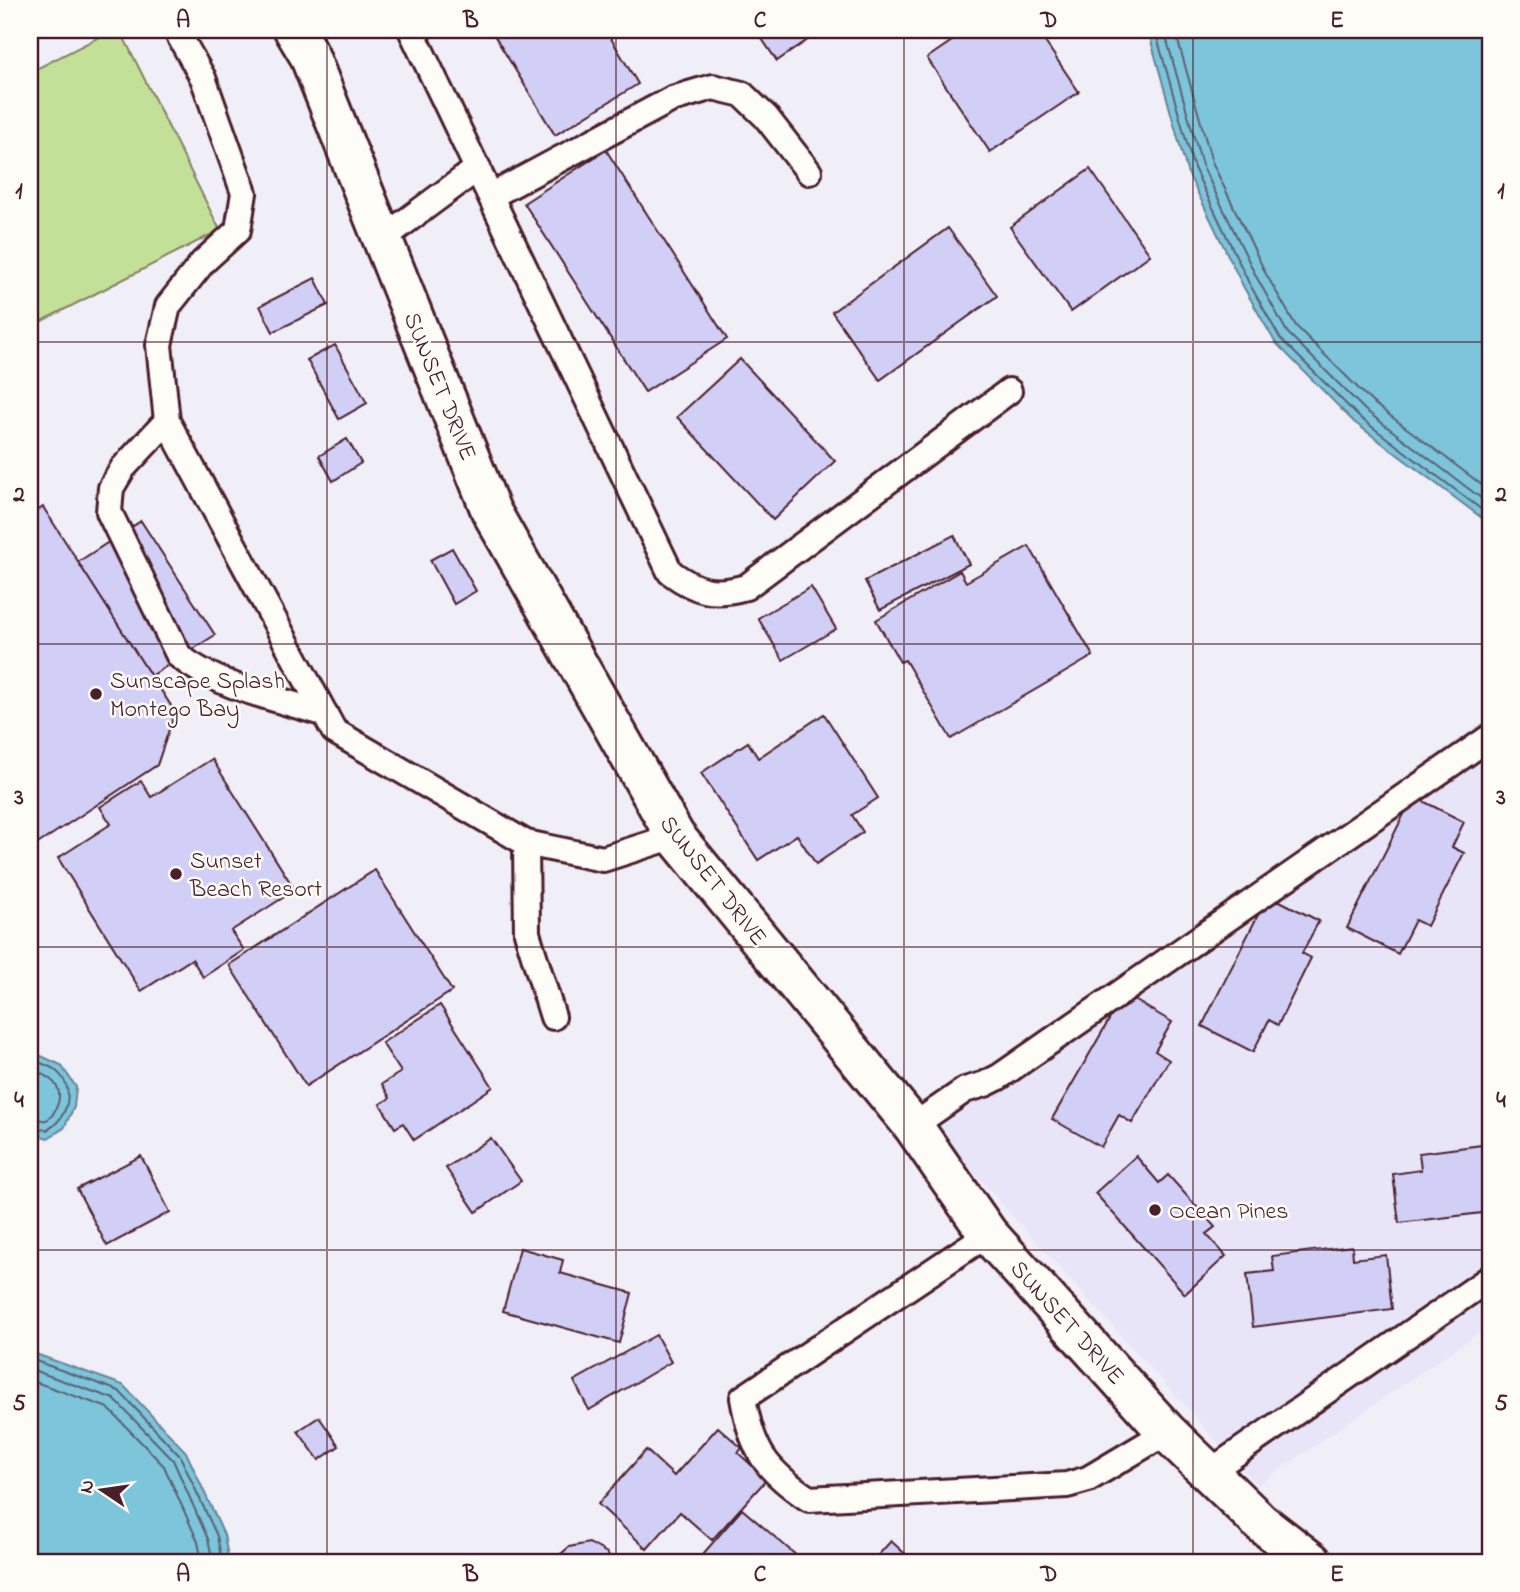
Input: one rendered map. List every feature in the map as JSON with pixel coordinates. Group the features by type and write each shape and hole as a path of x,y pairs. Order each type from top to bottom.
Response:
{"street":[{"name":"SUNSET DRIVE","path":"294,30 309,55 491,511 675,836 913,1126 988,1234 1167,1432 1260,1522 1312,1562"}],"lane":[{"path":"176,30 203,78 244,193 238,230 203,262 168,306 159,345 167,421 334,732 526,843 603,859 675,836"},
{"path":"411,30 670,572 687,584 706,592 726,593 746,587 1009,391"},
{"path":"491,196 672,99 713,87 742,94 766,117 809,173"},
{"path":"382,239 478,168"},
{"path":"167,421 123,468 111,488 109,512 180,656 195,669 219,679 325,714"},
{"path":"913,1126 965,1090 999,1077 1490,737"},
{"path":"526,843 527,933 553,1017"},
{"path":"988,1234 743,1398 748,1429 757,1448 762,1458 783,1482 809,1499 1067,1485 1088,1479 1167,1432"},
{"path":"1208,1473 1490,1278"}],"shaded area":[{"name":"Ocean Pines","path":"1490,717 1490,1325 1257,1485 922,1116"}],"green space":[{"path":"113,30 120,30 220,230 30,327 30,72"}],"water":[{"path":"1148,30 1490,30 1490,524 1354,422 1275,342 1243,286 1187,171"},
{"path":"30,1051 61,1065 76,1087 74,1107 64,1128 48,1138 30,1133"},
{"path":"30,1352 123,1385 186,1452 224,1535 229,1562 30,1562"}],"building":[{"path":"491,30 606,30 638,84 555,135"},
{"path":"756,30 822,30 777,61"},
{"path":"968,30 1037,30 1079,92 990,152 927,58"},
{"path":"606,150 727,339 645,392 524,203"},
{"path":"1090,169 1150,255 1071,312 1010,227"},
{"path":"948,228 997,296 880,380 832,312"},
{"path":"315,278 328,305 273,332 260,306"},
{"path":"335,345 367,403 339,419 307,360"},
{"path":"740,359 835,461 773,520 677,417"},
{"path":"347,439 361,463 333,481 319,456"},
{"name":"Sunscape Splash Montego Bay","path":"43,507 175,712 157,765 30,849 30,515"},
{"path":"141,521 215,635 151,676 78,562"},
{"path":"954,535 969,564 880,610 865,581"},
{"path":"1029,546 1093,656 951,739 905,660 900,662 876,620 960,571 966,582"},
{"path":"452,548 476,591 454,604 430,560"},
{"path":"811,587 836,629 783,660 758,618"},
{"path":"824,714 878,798 852,815 863,832 816,864 797,835 758,860 701,773 748,742 758,758"},
{"name":"Sunset Beach Resort","path":"212,759 295,890 231,931 244,950 203,977 192,959 141,991 58,858 111,824 100,807 141,781 151,797"},
{"path":"1413,796 1464,822 1452,847 1464,853 1427,926 1415,920 1398,954 1347,928"},
{"path":"375,870 452,991 306,1086 229,965"},
{"path":"1268,895 1319,921 1302,953 1311,958 1278,1025 1269,1020 1253,1052 1202,1026"},
{"path":"1124,994 1172,1022 1155,1051 1169,1060 1132,1123 1119,1115 1101,1147 1052,1119"},
{"path":"440,1005 493,1087 414,1140 403,1123 395,1128 380,1104 390,1098 382,1084 401,1072 382,1043"},
{"path":"491,1138 521,1181 476,1212 446,1168"},
{"path":"1490,1144 1490,1212 1399,1223 1393,1174 1421,1170 1419,1153"},
{"path":"141,1156 170,1212 107,1246 77,1189"},
{"name":"Ocean Pines","path":"1136,1156 1159,1183 1168,1175 1215,1227 1206,1234 1226,1256 1185,1294 1095,1193"},
{"path":"1352,1246 1353,1259 1386,1255 1392,1309 1253,1327 1247,1274 1274,1271 1272,1256"},
{"path":"520,1248 563,1260 560,1273 632,1293 619,1343 503,1311"},
{"path":"656,1335 671,1362 589,1410 574,1381"},
{"path":"319,1417 339,1446 319,1460 298,1431"},
{"path":"718,1427 742,1448 738,1453 767,1479 712,1540 680,1512 647,1549 598,1504 646,1450 674,1476"},
{"path":"742,1509 804,1562 696,1562"},
{"path":"891,1541 914,1562 872,1562"},
{"path":"589,1543 607,1553 612,1562 556,1562 569,1547"}],"place":[{"name":"Sunscape Splash Montego Bay","path":"96,694"},
{"name":"Sunset Beach Resort","path":"176,874"},
{"name":"Ocean Pines","path":"1155,1210"}]}
